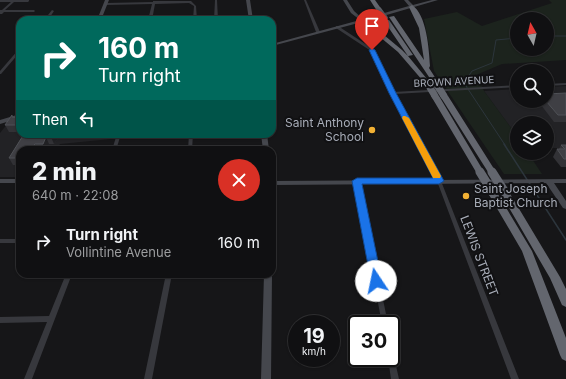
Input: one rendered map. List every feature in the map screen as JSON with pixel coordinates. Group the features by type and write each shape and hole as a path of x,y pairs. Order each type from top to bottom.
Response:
{"highway":[{"path":"372,0 427,68 506,194 555,278 566,302"},
{"path":"379,0 385,9 388,18 526,251 554,320 566,356"},
{"path":"412,7 419,17 423,27 427,68"},
{"path":"364,20 400,51 427,83"}],"street":[{"path":"1,12 14,0"},
{"path":"216,0 216,16"},
{"path":"248,0 250,16"},
{"path":"305,0 318,32"},
{"path":"345,0 352,12 364,20"},
{"path":"406,0 412,7"},
{"path":"276,44 436,0"},
{"path":"0,1 28,1"},
{"path":"101,16 107,2 184,1 190,2 195,6 195,16"},
{"path":"151,16 154,2"},
{"path":"1,12 34,11"},
{"path":"49,16 53,11"},
{"name":"LEWIS STREET","path":"337,27 372,50 392,93 439,181 515,379"},
{"path":"0,73 16,55"},
{"path":"554,85 566,84"},
{"name":"BROWN AVENUE","path":"392,93 510,86"},
{"path":"0,122 16,117"},
{"path":"0,181 16,181"},
{"path":"357,181 383,315"},
{"path":"276,183 357,181 566,181"},
{"path":"549,182 566,206"},
{"path":"0,241 16,241"},
{"path":"28,379 67,278"},
{"path":"148,379 168,278"},
{"path":"266,379 268,278"},
{"path":"0,320 51,319"},
{"path":"393,367 395,379"}],"shaded area":[{"path":"549,0 566,0 566,60 502,64 476,75 484,91 510,126 510,160 533,160 542,174 504,174 434,71 424,19 457,12 482,26 510,17 510,56 554,56 554,12 525,12 552,3"},
{"path":"566,86 566,148 554,148 554,116 510,116 510,126 484,91 510,89 510,108 554,108 554,87"},
{"path":"16,120 16,138 112,138 60,144 59,146 16,146 16,177 0,177 0,133 8,123"}],"building":[{"path":"566,93 566,115 558,115 552,108 554,108 554,94"},
{"path":"12,115 12,117 16,118 16,125 5,125"},
{"path":"22,138 46,138 43,144 35,144 33,146 16,146"},
{"path":"561,145 566,145 566,159 564,159 557,149 565,149"},
{"path":"16,147 16,158 9,158"}],"waterway":[{"path":"554,36 566,36"},
{"path":"505,145 464,83 472,71 492,63 496,40 510,39"},
{"path":"504,144 566,240"}],"slow traffic":[{"path":"405,118 437,176"}],"place":[{"name":"Saint Anthony School","path":"372,130"},
{"name":"Saint Joseph Baptist Church","path":"466,196"}],"route":[{"path":"372,50 392,93 439,181 357,181 376,281"}]}
